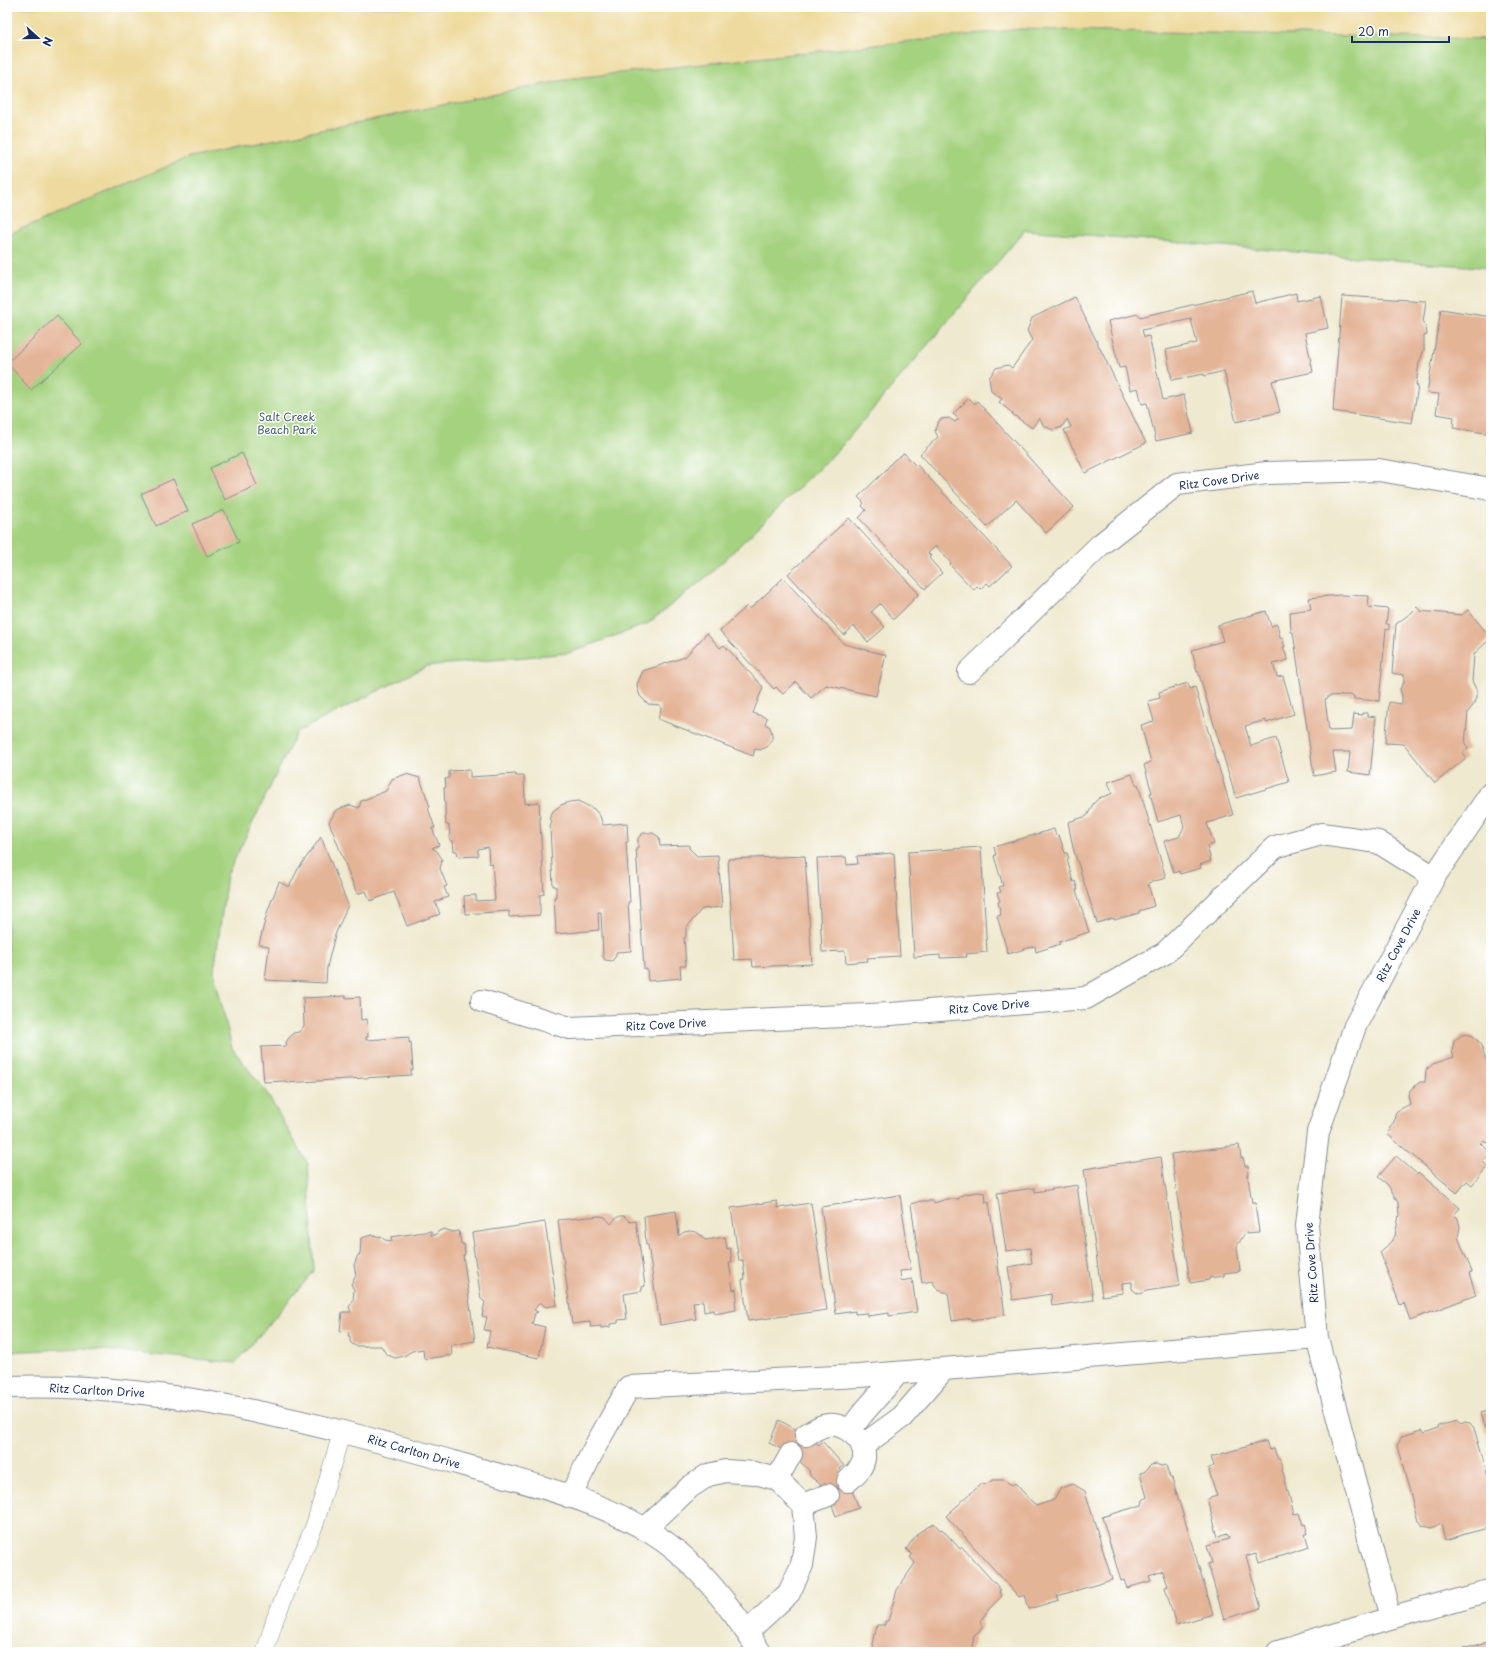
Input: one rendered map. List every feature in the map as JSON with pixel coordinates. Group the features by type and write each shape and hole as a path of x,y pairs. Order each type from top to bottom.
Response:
{"street":[{"name":"Ritz Cove Drive","path":"969,672 1100,545 1177,484 1267,473 1379,470 1491,489"},
{"name":"Ritz Cove Drive","path":"1390,1618 1317,1338 1307,1225 1318,1132 1355,1026 1434,877 1491,793"},
{"name":"Ritz Cove Drive","path":"482,1001 570,1028 891,1014 1086,998 1165,953 1275,847 1322,834 1378,842 1434,877"},
{"path":"570,1497 597,1443 629,1387 943,1370 1317,1338"},
{"path":"856,1438 902,1417 943,1370"},
{"path":"848,1481 860,1470 864,1458 856,1438 862,1413 898,1373"},
{"name":"Ritz Carlton Drive","path":"7,1387 53,1387 143,1392 244,1408 342,1431 520,1481 570,1497 622,1516 666,1543 696,1570 735,1614 760,1652"},
{"path":"806,1435 823,1426 836,1426 856,1438"},
{"path":"777,1479 791,1454"},
{"path":"645,1529 690,1486 708,1475 726,1470 755,1473 777,1479 803,1505 806,1537 802,1565 789,1593 747,1632"},
{"path":"803,1505 828,1495"},
{"path":"1278,1652 1390,1618 1491,1590"}],"lane":[{"path":"265,1652 275,1619 315,1524 342,1431"}],"green space":[{"name":"Salt Creek Beach Park","path":"1021,29 1491,39 1491,268 1025,230 840,448 710,574 647,624 569,653 427,666 297,732 227,875 214,972 232,1048 266,1092 308,1164 314,1271 236,1363 84,1348 7,1352 7,235 189,157 574,78"}],"sand":[{"path":"7,7 1491,7 1491,39 1021,29 574,78 189,157 7,235"}],"building":[{"path":"1252,291 1255,303 1296,293 1297,301 1321,296 1328,328 1305,333 1313,372 1272,381 1280,412 1236,422 1224,371 1204,376 1204,374 1172,380 1166,350 1197,343 1191,319 1142,330 1144,337 1149,336 1163,400 1184,395 1193,433 1156,441 1147,403 1142,404 1138,388 1130,390 1125,367 1119,368 1108,321 1138,314 1140,317"},
{"path":"1342,296 1426,301 1423,323 1426,328 1427,335 1424,336 1424,350 1419,363 1416,385 1418,386 1412,423 1333,411"},
{"path":"1075,297 1146,443 1085,473 1064,430 1071,427 1067,419 1062,427 1053,430 1044,426 1039,418 1032,428 1012,414 999,402 1002,399 991,391 989,378 996,368 1008,365 1012,368 1032,340 1027,331 1032,318"},
{"path":"1441,309 1491,317 1491,434 1453,428 1454,417 1436,414 1439,394 1427,393"},
{"path":"57,316 82,344 31,390 7,363"},
{"path":"969,398 975,404 977,401 1074,507 1046,533 1016,500 987,527 920,454 938,437 935,431 937,424 941,419 949,418 955,422 959,419 953,414"},
{"path":"242,453 257,485 225,500 210,468"},
{"path":"904,453 1012,566 990,586 987,583 980,589 977,586 974,590 950,565 951,563 936,546 928,553 931,556 929,558 942,573 925,589 859,518 866,510 862,506 864,503 858,497 886,470 893,461"},
{"path":"173,479 188,511 156,526 141,494"},
{"path":"224,510 239,542 207,556 192,524"},
{"path":"849,518 919,594 894,619 880,604 871,612 885,627 868,642 854,626 844,635 788,574"},
{"path":"783,578 844,644 886,655 876,696 826,685 811,698 796,682 783,694 776,687 774,689 720,631 747,606 750,609"},
{"path":"1339,595 1369,596 1368,607 1388,609 1386,624 1389,624 1389,630 1386,629 1379,701 1354,699 1354,696 1348,695 1328,696 1328,698 1325,699 1329,731 1352,730 1354,714 1362,715 1362,713 1368,713 1368,716 1376,717 1370,775 1348,772 1350,752 1333,752 1336,772 1314,776 1293,632 1291,632 1290,612 1311,609 1309,598"},
{"path":"1417,607 1420,611 1462,615 1468,610 1491,638 1474,654 1472,681 1477,691 1477,697 1475,703 1468,712 1465,744 1469,748 1462,753 1466,758 1435,783 1404,744 1385,743 1389,702 1402,704 1400,689 1404,682 1404,675 1392,673 1396,624"},
{"path":"1266,611 1271,626 1277,624 1280,638 1282,638 1285,647 1283,647 1288,660 1273,664 1277,677 1283,676 1294,714 1266,723 1266,720 1245,726 1251,746 1276,738 1289,782 1236,798 1198,671 1197,672 1192,650 1223,641 1218,625"},
{"path":"707,633 720,648 724,645 763,687 753,713 767,718 765,724 770,727 772,741 767,747 760,750 755,749 753,756 658,719 661,709 660,705 648,704 640,696 637,684 643,671 685,657"},
{"path":"1188,683 1190,689 1195,687 1233,815 1207,823 1214,844 1207,846 1211,861 1200,865 1201,868 1180,874 1179,871 1174,873 1164,841 1179,837 1184,827 1181,815 1158,822 1144,765 1151,762 1141,725 1154,721 1148,701 1160,698 1159,692"},
{"path":"470,770 470,777 516,774 516,776 524,776 525,804 539,802 544,894 540,895 540,915 509,917 509,911 465,914 464,896 476,895 476,901 495,900 492,863 489,864 488,847 478,849 478,856 458,857 457,851 454,851 453,841 450,840 449,825 446,825 445,779 449,778 449,771"},
{"path":"406,774 420,778 430,807 428,808 435,828 432,828 439,845 432,848 437,851 442,859 440,869 447,886 444,887 448,897 435,902 440,914 407,926 394,892 370,901 366,891 357,894 329,822 336,810 350,805 359,808 361,801 386,791 392,779"},
{"path":"1132,774 1136,785 1138,784 1166,878 1148,883 1154,906 1139,911 1139,913 1097,923 1073,848 1068,822 1087,816 1093,804 1099,798 1112,793 1108,782"},
{"path":"578,801 594,809 600,816 603,825 627,823 628,842 626,842 630,902 628,902 631,951 616,952 616,956 612,961 605,960 603,956 601,912 598,912 599,930 556,934 554,897 556,897 556,886 553,886 550,827 552,820 549,819 553,811 561,805"},
{"path":"1054,829 1056,836 1059,835 1065,853 1067,853 1069,858 1067,859 1073,882 1075,881 1078,890 1076,890 1089,932 1059,942 1060,944 1036,952 1035,946 1008,954 997,916 1001,915 998,902 1000,901 997,893 1001,892 999,887 1003,886 994,856 996,855 994,847"},
{"path":"643,833 653,833 659,837 660,846 689,845 689,848 697,856 718,855 722,907 702,909 686,928 686,937 684,938 686,966 680,966 681,978 648,981 647,969 644,969 636,848 638,848 638,838"},
{"path":"321,837 348,905 335,935 327,967 326,983 265,980 269,947 259,944 273,897 279,882 289,887 298,869"},
{"path":"981,847 987,952 966,954 967,957 940,958 940,955 914,957 908,852"},
{"path":"894,853 900,956 867,958 868,961 846,963 845,951 822,952 817,858 846,857 847,865 858,864 857,856"},
{"path":"805,856 812,964 753,967 752,959 734,960 728,859"},
{"path":"346,996 346,998 360,997 361,1020 367,1019 368,1037 366,1037 366,1040 409,1037 409,1043 411,1042 413,1070 411,1070 411,1075 286,1083 286,1081 264,1082 261,1047 287,1046 286,1042 293,1033 299,1032 304,1026 303,998"},
{"path":"1467,1034 1473,1036 1480,1043 1491,1075 1491,1144 1482,1141 1480,1143 1491,1153 1483,1162 1488,1166 1472,1185 1467,1181 1457,1193 1387,1134 1391,1130 1389,1128 1394,1122 1397,1111 1410,1104 1408,1095 1410,1090 1420,1082 1425,1082 1426,1070 1433,1064 1454,1057 1452,1051 1454,1041 1462,1035"},
{"path":"1239,1145 1241,1158 1243,1158 1245,1166 1248,1166 1249,1175 1246,1175 1248,1177 1252,1203 1255,1203 1259,1232 1245,1233 1237,1246 1240,1271 1224,1273 1224,1276 1190,1283 1171,1154"},
{"path":"1396,1156 1417,1174 1418,1172 1460,1208 1454,1215 1458,1218 1460,1227 1458,1237 1472,1272 1469,1273 1476,1295 1410,1320 1404,1303 1400,1305 1380,1252 1395,1236 1399,1215 1398,1203 1393,1193 1387,1184 1378,1177"},
{"path":"1161,1157 1180,1286 1146,1291 1140,1294 1132,1289 1132,1282 1122,1283 1123,1293 1102,1296 1084,1169"},
{"path":"1077,1185 1093,1300 1052,1306 1051,1294 1013,1300 1008,1267 1032,1263 1030,1248 1006,1251 997,1193 1035,1188 1035,1192"},
{"path":"978,1192 985,1193 986,1203 989,1202 1005,1315 952,1321 948,1293 938,1290 932,1281 922,1283 911,1204 922,1201 934,1201 934,1203 947,1199 959,1199 959,1197 965,1194"},
{"path":"900,1195 911,1270 900,1271 901,1281 912,1279 917,1312 889,1316 889,1313 867,1316 867,1313 855,1314 855,1311 836,1314 821,1207"},
{"path":"777,1201 778,1208 811,1203 827,1310 748,1321 742,1280 745,1279 743,1260 739,1261 731,1208"},
{"path":"676,1211 679,1236 684,1232 690,1231 701,1235 705,1240 725,1237 727,1249 730,1248 732,1262 729,1262 733,1290 736,1289 736,1310 714,1314 713,1310 704,1312 703,1301 693,1302 696,1319 660,1325 648,1245 646,1245 644,1216"},
{"path":"599,1216 605,1217 611,1224 620,1216 624,1216 630,1222 636,1221 645,1286 642,1287 642,1291 624,1294 627,1319 618,1320 618,1323 610,1324 610,1327 601,1328 601,1326 591,1327 590,1322 572,1324 558,1220"},
{"path":"545,1222 557,1305 546,1307 540,1302 534,1310 538,1312 535,1313 532,1324 545,1327 539,1358 487,1347 490,1331 484,1330 487,1317 482,1316 485,1302 481,1299 472,1233"},
{"path":"444,1229 453,1232 459,1231 461,1244 464,1244 465,1255 463,1255 475,1341 451,1345 452,1355 424,1359 423,1349 412,1351 404,1356 395,1358 386,1354 381,1346 356,1346 352,1344 350,1342 350,1336 348,1336 349,1332 340,1331 342,1312 351,1312 349,1307 353,1301 354,1290 351,1284 356,1276 354,1265 358,1255 360,1255 361,1238 372,1235 392,1241 391,1237 431,1231 431,1235 435,1235"},
{"path":"1491,1410 1491,1447 1481,1413"},
{"path":"779,1420 806,1435 819,1445 823,1442 844,1466 840,1469 848,1481 859,1508 836,1516 828,1495 821,1485 810,1476 809,1470 784,1450 769,1443"},
{"path":"1456,1421 1461,1425 1464,1422 1470,1423 1474,1428 1491,1487 1491,1527 1445,1540 1441,1524 1431,1529 1421,1526 1418,1521 1397,1446 1402,1436 1422,1430 1425,1433 1438,1428 1439,1426"},
{"path":"1266,1441 1269,1450 1274,1449 1277,1457 1280,1459 1282,1467 1281,1472 1283,1472 1294,1514 1299,1513 1303,1525 1305,1524 1308,1534 1305,1534 1309,1547 1259,1563 1256,1553 1246,1556 1261,1608 1224,1619 1208,1564 1212,1563 1207,1545 1229,1539 1227,1534 1218,1537 1207,1499 1217,1496 1208,1468 1214,1466 1211,1457"},
{"path":"1156,1464 1161,1466 1166,1465 1170,1478 1172,1478 1213,1614 1176,1625 1165,1587 1168,1586 1163,1571 1149,1576 1151,1581 1127,1588 1124,1580 1121,1581 1102,1517 1142,1505 1143,1500 1147,1497 1140,1473 1144,1472 1151,1465"},
{"path":"993,1480 1003,1480 1012,1485 1015,1483 1036,1506 1054,1500 1061,1488 1073,1484 1085,1491 1112,1580 1057,1596 1059,1600 1029,1609 1025,1595 1019,1597 946,1516 982,1483 984,1485"},
{"path":"934,1523 940,1530 942,1529 960,1549 962,1547 1001,1590 999,1591 1002,1596 988,1610 981,1620 982,1628 974,1636 971,1652 874,1652 873,1644 877,1625 885,1625 885,1621 888,1621 897,1590 915,1563 910,1557 912,1555 906,1549 918,1533"},
{"path":"1491,1641 1491,1652 1464,1652 1463,1649"}]}
